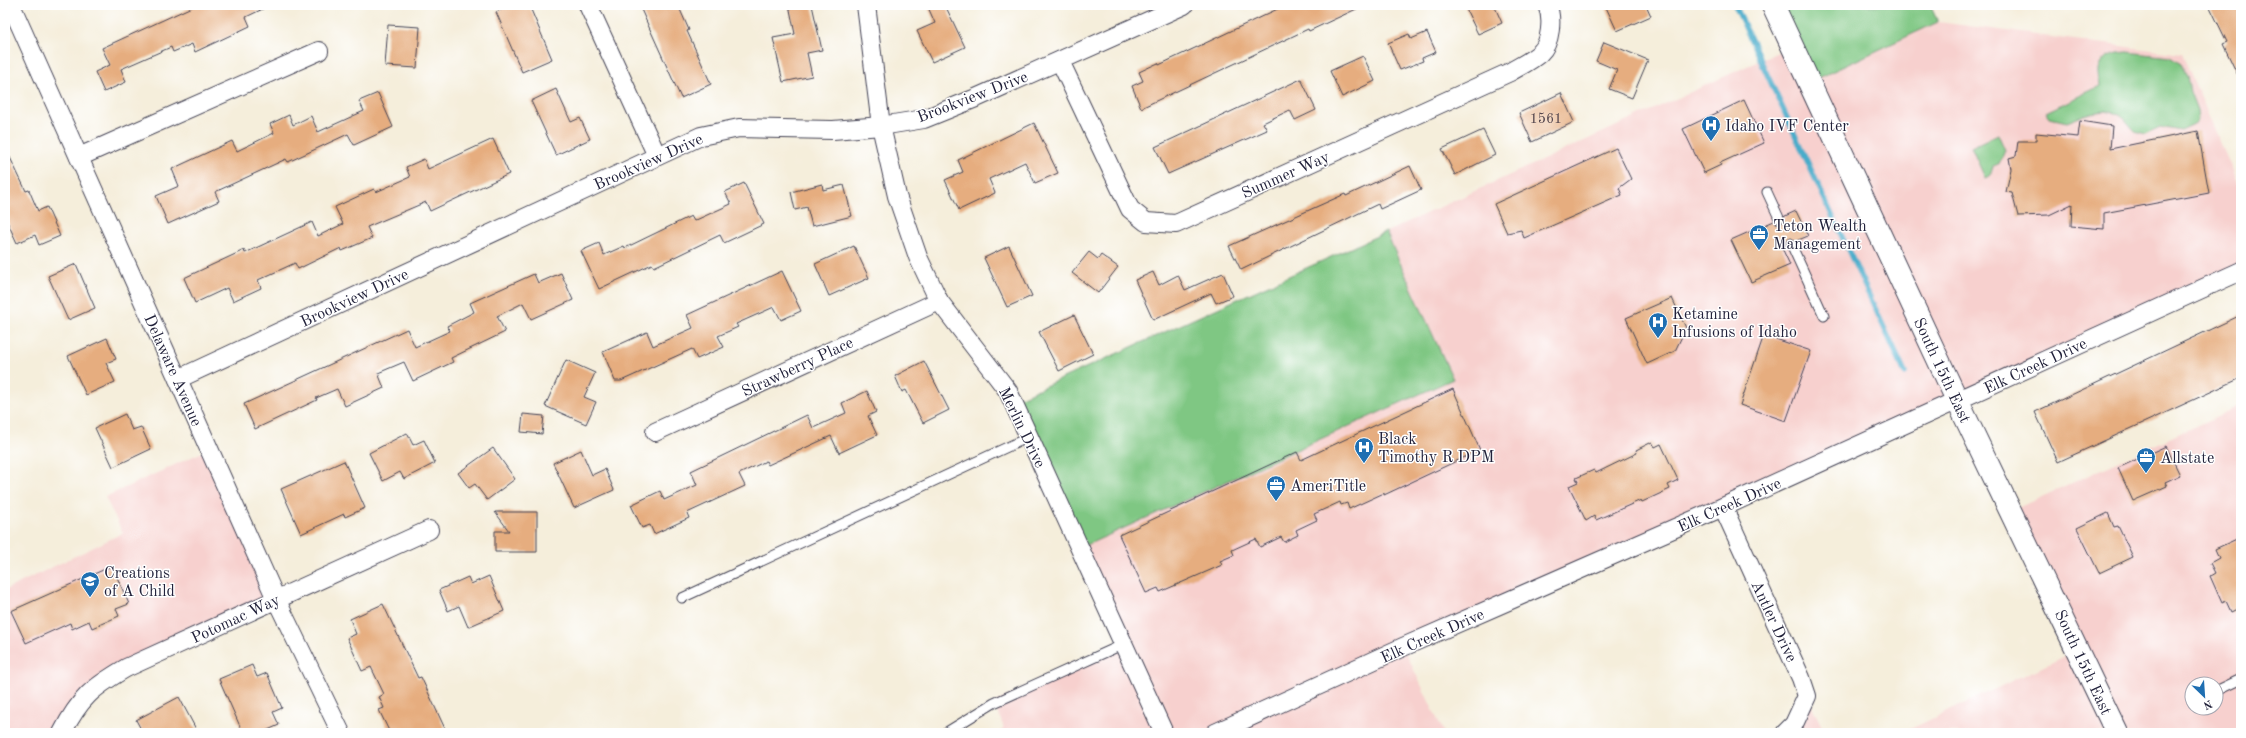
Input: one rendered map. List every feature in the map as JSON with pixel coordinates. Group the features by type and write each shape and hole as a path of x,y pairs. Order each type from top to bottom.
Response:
{"main road":[{"name":"South 15th East","path":"1773,5 1957,400 2068,627 2117,733"}],"street":[{"name":"Delaware Avenue","path":"11,5 276,599 341,733"},
{"path":"588,5 656,156"},
{"name":"Merlin Drive","path":"866,5 881,126 897,196 918,257 939,301 1008,391 1164,733"},
{"name":"Brookview Drive","path":"178,379 701,136 739,128 833,130 881,126 924,119 1060,61 1184,5"},
{"name":"Summer Way","path":"1060,61 1130,209 1146,222 1176,224 1526,63 1541,52 1548,38 1551,22 1548,5"},
{"path":"79,157 319,51"},
{"name":"Elk Creek Drive","path":"1215,733 1403,647 1723,508 2241,271"},
{"name":"Strawberry Place","path":"655,432 939,301"},
{"name":"Antler Drive","path":"1723,508 1801,678 1807,696 1794,724 1785,733"},
{"name":"Potomac Way","path":"62,733 73,711 90,690 126,668 429,530"}],"lane":[{"path":"1767,192 1779,218"},
{"path":"1791,244 1824,316"},
{"path":"682,598 1029,437"},
{"path":"945,733 994,703 1124,644"},
{"path":"2224,687 2241,679"}],"shaded area":[{"path":"1938,22 2182,54 2241,190 2241,271 1403,647 1444,733 999,733 1004,728 994,703 1124,644 1080,548 1452,379 1386,232 1793,45 1810,81"},
{"path":"2241,405 2241,733 1902,733 2078,650 2011,511"},
{"path":"209,449 276,599 126,668 62,733 5,733 5,590 123,533 105,497"},
{"path":"1807,696 1825,733 1785,733"}],"green space":[{"path":"1774,5 1930,5 1938,22 1810,82"},
{"path":"2128,52 2170,57 2181,64 2187,76 2190,93 2197,111 2198,119 2194,125 2181,131 2160,127 2145,134 2135,131 2120,114 2105,111 2090,113 2067,122 2050,118 2046,112 2100,86 2098,70 2102,61 2113,54"},
{"path":"1998,134 2005,150 2000,163 1994,166 1991,175 1985,178 1971,147"},
{"path":"1386,232 1453,379 1080,548 1012,401"}],"building":[{"path":"196,5 271,5 246,17 250,26 195,52 192,44 173,52 171,47 121,69 126,82 104,92 95,72 110,65 102,48"},
{"path":"512,5 529,5 552,59 522,72 496,12"},
{"path":"639,5 678,5 689,30 687,31 711,84 681,98"},
{"path":"789,5 812,5 822,50 807,53 812,76 783,82 773,38 795,34"},
{"path":"927,5 945,5 965,47 932,62 917,31 935,23"},
{"path":"1286,5 1365,5 1309,31 1308,29 1141,108 1132,86 1143,81 1139,72 1158,63 1159,65"},
{"path":"1464,5 1494,5 1502,23 1478,34"},
{"path":"1605,5 1646,5 1651,16 1617,31"},
{"path":"2209,5 2241,5 2241,82 2223,44 2227,42"},
{"path":"388,25 420,27 417,68 385,66"},
{"path":"1427,32 1436,52 1422,58 1423,61 1400,70 1388,43 1409,34 1411,39"},
{"path":"1604,42 1648,60 1632,98 1609,89 1617,70 1596,61"},
{"path":"1363,56 1375,81 1342,97 1330,71"},
{"path":"1301,79 1316,110 1295,120 1290,110 1263,123 1267,130 1168,174 1155,147"},
{"path":"556,89 571,122 580,118 590,139 556,155 531,101"},
{"path":"378,93 393,127 354,145 348,134 288,162 286,159 215,192 219,201 168,224 156,196 179,186 172,169 232,141 237,151 274,133 270,124 289,115 293,125 311,116 318,132 364,111 359,101"},
{"path":"1561,93 1574,122 1532,142 1519,113"},
{"path":"1744,100 1764,143 1720,163 1721,165 1704,173 1683,129"},
{"path":"2080,121 2112,126 2110,149 2198,131 2209,193 2104,213 2104,229 2071,226 2072,204 2049,215 2018,216 2012,193 2006,192 2011,169 2009,158 2016,156 2018,141 2036,141 2036,133 2078,137"},
{"path":"1034,123 1058,173 1035,183 1025,162 989,179 995,193 959,210 945,180 963,172 958,160"},
{"path":"1483,130 1495,155 1455,175 1442,149"},
{"path":"493,139 509,174 430,211 426,202 367,227 372,238 342,251 341,248 298,269 295,263 258,280 261,288 233,301 227,288 195,303 184,278 244,250 245,253 312,222 318,236 343,224 335,207 374,189 376,192 410,177 406,167 424,159 428,169"},
{"path":"5,147 26,191 29,190 38,211 47,207 60,236 39,245 35,235 17,243 5,217"},
{"path":"1616,148 1631,179 1619,188 1622,195 1524,238 1521,230 1507,233 1494,204"},
{"path":"1410,166 1421,190 1380,209 1378,204 1241,270 1229,246 1345,194 1346,196"},
{"path":"744,183 764,224 724,243 720,235 654,267 652,264 599,289 581,251 599,243 604,255 624,246 625,248 691,216 694,221 731,204 725,192"},
{"path":"822,184 823,190 844,185 852,216 812,226 807,207 795,210 791,192"},
{"path":"1796,211 1808,236 1796,241 1791,238 1786,241 1786,247 1782,248 1790,265 1751,282 1731,240 1774,221 1778,224 1782,223 1785,216"},
{"path":"854,246 869,278 829,296 815,264"},
{"path":"1009,246 1032,296 1007,307 984,258"},
{"path":"1089,252 1098,259 1101,255 1118,267 1098,293 1072,273"},
{"path":"76,264 95,308 68,320 48,276"},
{"path":"782,271 801,311 781,320 774,307 736,324 738,327 718,336 724,347 697,359 692,349 621,381 615,381 603,352 647,332 653,346 693,328 687,315"},
{"path":"1153,272 1159,285 1178,275 1185,290 1223,273 1233,296 1216,303 1211,293 1153,320 1135,280"},
{"path":"561,273 573,300 531,319 523,303 497,316 505,332 451,358 453,362 413,381 404,362 378,373 384,388 345,406 337,389 255,429 244,404 407,329 415,347 450,331 447,326 474,312 470,303 534,274 538,283"},
{"name":"Ketamine Infusions of Idaho","path":"1672,298 1686,328 1675,351 1647,364 1626,318"},
{"path":"1074,315 1093,354 1059,371 1039,332"},
{"path":"2241,315 2241,378 2058,462 2035,412"},
{"path":"1764,335 1811,351 1786,421 1740,405"},
{"path":"107,338 116,359 106,363 115,382 86,395 68,356"},
{"path":"566,360 595,373 584,397 596,402 586,424 545,406"},
{"path":"924,361 949,410 923,423 906,390 902,392 895,376"},
{"path":"1453,389 1480,450 1384,495 1384,493 1349,509 1347,503 1341,505 1340,502 1314,514 1317,520 1296,530 1298,535 1284,542 1281,537 1260,547 1256,539 1232,550 1234,555 1220,561 1222,565 1160,592 1158,588 1146,593 1119,535 1297,452 1301,460"},
{"path":"867,391 876,412 868,416 877,435 839,453 831,436 768,465 766,461 739,474 745,486 687,513 689,518 654,534 650,525 642,528 631,505 660,491 664,500 697,485 691,471 807,415 813,428 846,413 842,403"},
{"path":"125,414 132,430 141,427 151,449 113,467 95,428"},
{"path":"523,414 544,416 542,434 521,432"},
{"path":"407,433 413,445 424,440 435,463 404,479 400,472 383,481 369,453"},
{"path":"1652,442 1655,447 1661,444 1678,480 1668,485 1670,489 1642,502 1641,500 1596,520 1594,516 1586,521 1569,486 1578,482 1576,478 1594,470 1596,473 1637,453 1636,450"},
{"path":"2166,446 2180,475 2165,482 2167,486 2133,501 2118,468"},
{"path":"493,448 515,479 487,500 475,484 469,488 458,473"},
{"path":"581,450 592,475 605,469 614,490 574,508 553,463"},
{"path":"344,461 365,508 345,517 344,514 301,534 281,489"},
{"path":"495,512 537,512 537,552 495,552 495,531 509,531"},
{"path":"2108,513 2114,527 2118,526 2133,557 2099,573 2077,528"},
{"path":"2241,537 2241,607 2231,612 2226,601 2222,603 2210,576 2215,573 2210,563 2219,558 2215,549"},
{"path":"112,566 129,604 116,609 119,616 92,628 89,621 72,629 70,623 26,643 11,611"},
{"path":"489,576 504,611 468,627 459,606 448,611 439,590 468,577 471,584"},
{"path":"383,604 418,678 421,677 447,733 390,733 379,710 384,708 379,697 384,694 371,667 362,671 347,638 356,634 350,619"},
{"path":"252,665 257,677 267,673 282,708 273,712 279,725 261,733 243,733 219,679"},
{"path":"179,697 198,733 143,733 136,720"}],"waterway":[{"path":"1735,5 1905,373"}],"place":[{"name":"Idaho IVF Center","path":"1711,142"},
{"name":"Teton Wealth Management","path":"1759,251"},
{"name":"Ketamine Infusions of Idaho","path":"1658,339"},
{"name":"Black Timothy R DPM","path":"1364,464"},
{"name":"Allstate","path":"2146,474"},
{"name":"AmeriTitle","path":"1276,502"},
{"name":"Creations of A Child","path":"90,598"}]}
